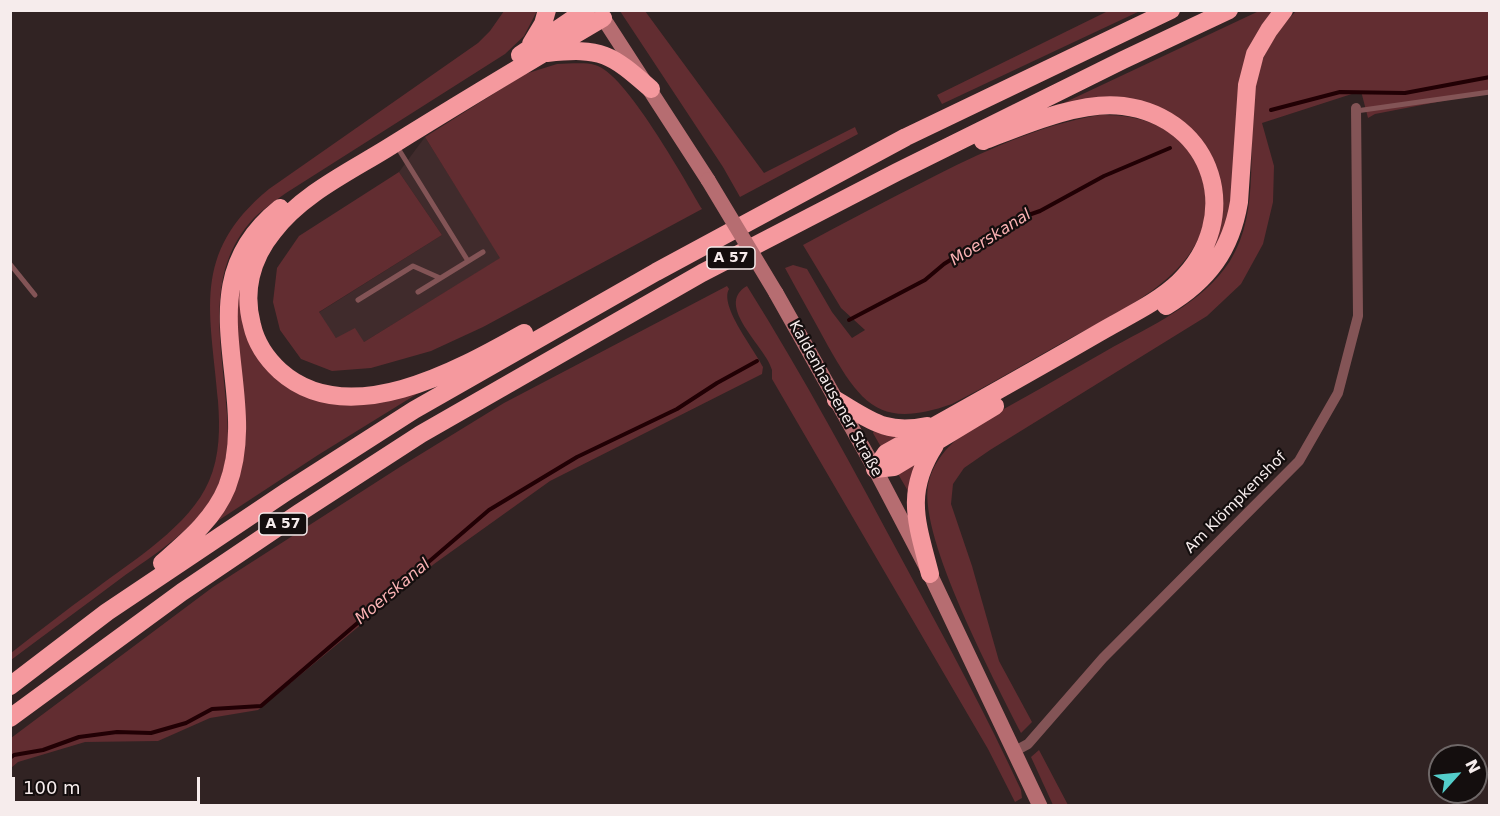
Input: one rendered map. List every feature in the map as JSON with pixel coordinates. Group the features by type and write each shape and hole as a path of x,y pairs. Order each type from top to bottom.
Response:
{"highway":[{"path":"521,54 534,40 548,10"},
{"name":"A 57","path":"10,686 107,612 286,492 414,410 591,308 906,137 1171,10"},
{"name":"A 57","path":"10,718 182,592 422,434 667,292 897,172 1229,10"},
{"path":"876,469 894,467 1035,381 1171,303 1204,278 1217,261 1236,221 1247,85 1255,54 1284,10"},
{"path":"107,612 203,525 226,490 234,467 238,423 229,333 230,292 234,271 251,238 263,224 290,201 521,54 596,13"},
{"path":"591,308 564,310 475,359 426,380 386,393 338,397 313,391 286,376 265,354 253,329 248,299 250,277 257,256 273,231 303,203 542,54 596,13"},
{"path":"542,54 564,51 599,53 613,58 651,89"},
{"path":"876,469 886,453 1165,294 1197,261 1210,235 1215,200 1211,179 1202,155 1187,135 1170,121 1150,112 1121,105 1090,107 1058,114 897,172"},
{"path":"836,400 887,428 908,430 943,422"},
{"path":"930,574 915,504 918,480 925,461 938,441"}],"main road":[{"name":"Kaldenhausener Straße","path":"596,13 651,89 708,180 776,293 876,469 930,574 1040,806"}],"street":[{"name":"Am Klömpkenshof","path":"1015,751 1028,744 1103,658 1299,461 1338,393 1358,316 1356,109"}],"lane":[{"path":"1356,109 1490,92"},
{"path":"395,144 468,261"},
{"path":"418,292 483,252"},
{"path":"10,264 35,295"},
{"path":"358,300 413,266 440,278"}],"shaded area":[{"path":"504,11 537,11 524,36 505,54 286,193 254,218 238,239 227,262 222,287 220,337 228,435 222,475 214,494 196,519 172,541 11,660 11,653 142,555 174,528 200,497 209,481 215,462 219,432 210,312 211,286 216,261 227,237 244,213 269,189 478,43"},
{"path":"620,11 645,11 764,173 855,127 858,134 740,197 723,167"},
{"path":"1108,11 1140,11 942,104 937,95"},
{"path":"1259,11 1277,11 1268,21 1228,226 1206,267 1219,202 1165,112 1053,108"},
{"path":"1296,11 1489,11 1489,92 1375,114 1368,118 1361,91 1262,123 1274,166 1273,202 1263,244 1241,284 1207,316 964,468 953,484 951,504 972,566 999,661 1032,722 1021,733 961,610 935,539 928,509 928,485 931,475 945,450 975,425 1174,313 1205,290 1230,261 1240,241 1250,198 1253,108 1257,75 1270,46"},
{"path":"557,64 595,65 607,72 622,86 653,128 702,209 483,327 431,351 371,368 332,371 301,359 280,330 273,302 277,268 299,236 399,172 442,235 319,312 336,338 355,328 364,342 500,258 425,137 525,74"},
{"path":"1100,115 1128,117 1153,124 1176,138 1194,159 1203,182 1206,207 1201,232 1189,254 1172,274 1129,306 952,404 907,414 876,407 863,397 840,367 785,268 793,265 807,269 832,312 852,338 865,330 841,308 803,245 988,150 1054,126"},
{"path":"425,137 501,258 364,342 336,338 318,313 442,235 399,172"},
{"path":"280,218 245,318 308,394 433,384 318,455 210,526 225,501 233,303"},
{"path":"727,286 729,289 727,297 733,317 763,367 762,374 550,481 434,564 258,710 210,718 158,741 85,742 18,762 11,768 11,738 213,587 504,403"},
{"path":"747,286 829,425 965,678 1021,790 1022,798 1015,802 988,749 772,379 772,370 768,361 745,327 736,304 738,294"},
{"path":"874,430 899,437 881,447 873,433"},
{"path":"916,461 908,491 898,474"},
{"path":"1039,750 1068,805 1053,805 1031,757"}],"waterway":[{"name":"Moerskanal","path":"1271,110 1340,92 1405,93 1490,77"},
{"name":"Moerskanal","path":"849,320 925,280 944,264 987,237 1004,230 1017,219 1040,211 1104,176 1170,148"},
{"name":"Moerskanal","path":"10,758 14,755 43,750 79,737 117,732 151,733 186,723 212,709 261,706 489,510 577,457 677,409 757,361"}]}
